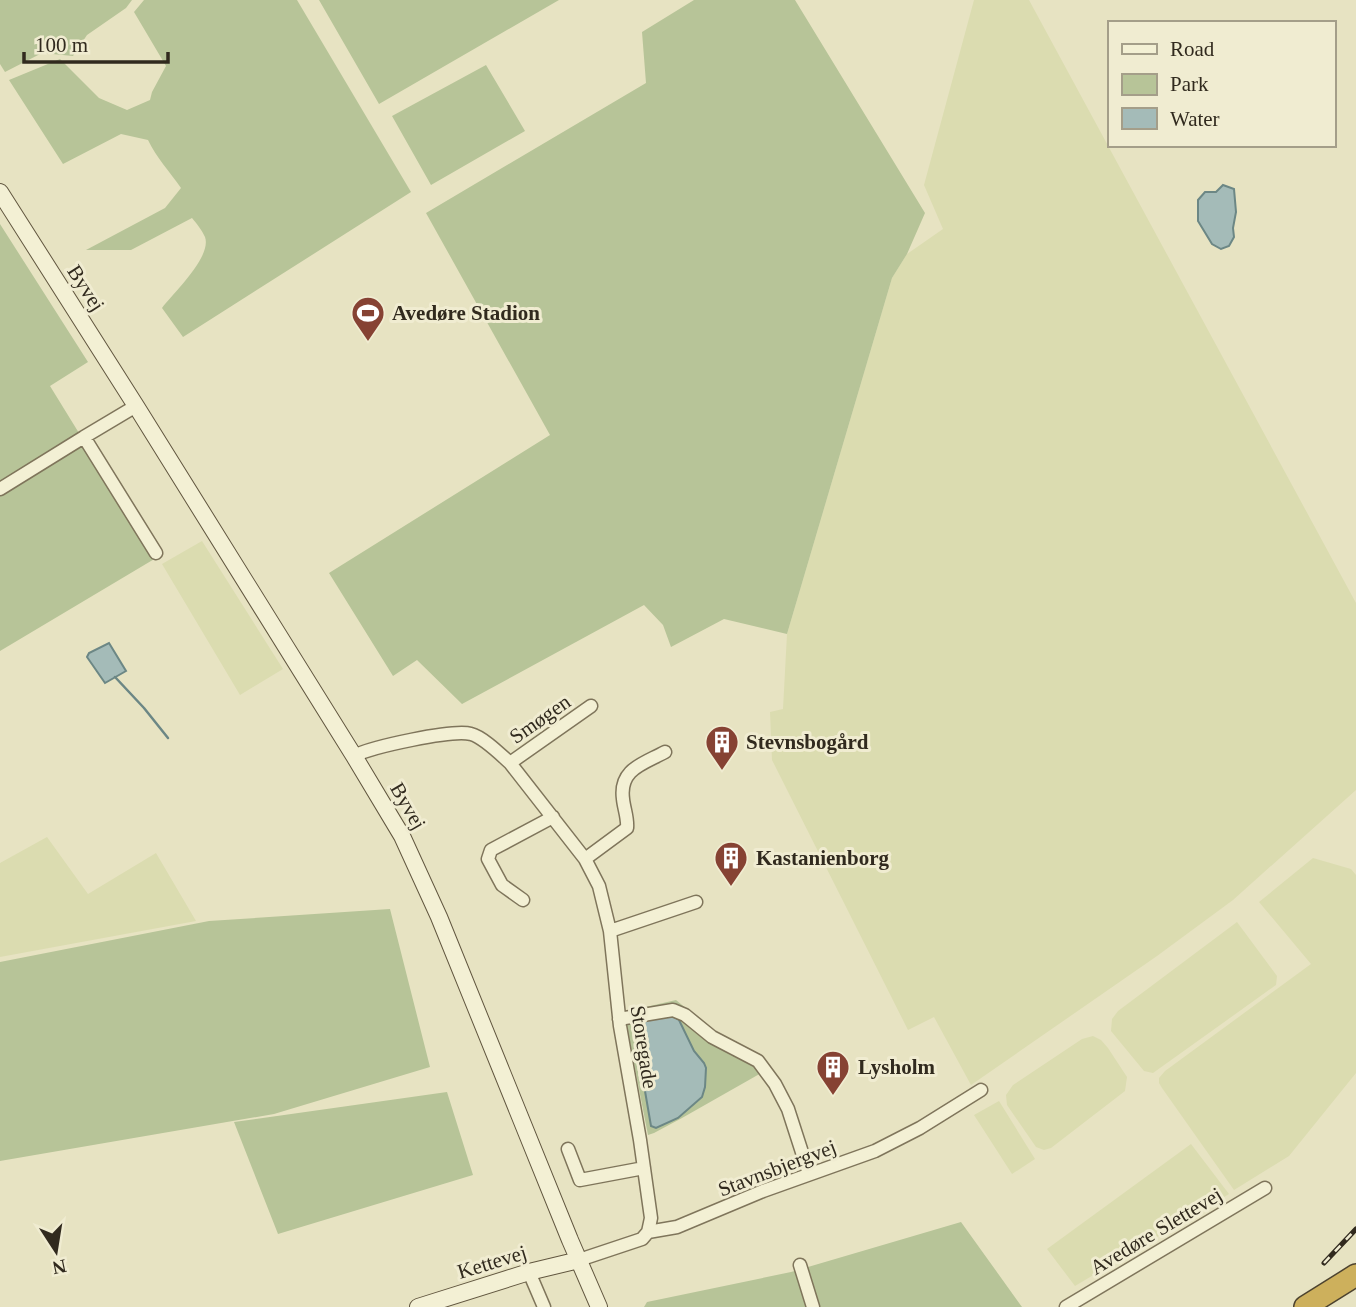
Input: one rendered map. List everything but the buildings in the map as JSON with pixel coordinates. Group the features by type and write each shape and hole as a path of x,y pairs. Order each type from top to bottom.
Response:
{"highway":[{"path":"1305,1307 1356,1275"}],"street":[{"name":"Byvej","path":"0,192 402,836 439,917 599,1307"},
{"path":"0,489 136,406"},
{"path":"84,437 156,553"},
{"name":"Smøgen","path":"510,763 591,706"},
{"name":"Storegade","path":"354,756 373,748 461,733 473,734 510,763 584,859 599,886 610,931 619,1019 651,1218 648,1232"},
{"path":"584,859 627,828 622,798 623,783 627,775 665,752"},
{"path":"523,900 502,885 488,859 491,850 553,817"},
{"path":"610,931 696,902"},
{"path":"619,1019 673,1010 685,1015 712,1037 758,1061 775,1084 788,1109 809,1174"},
{"name":"Stavnsbjergvej","path":"579,1260 642,1240 648,1232 677,1227 763,1191 875,1151 920,1128 981,1090"},
{"path":"568,1149 580,1180 644,1168"},
{"name":"Avedøre Slettevej","path":"1066,1307 1265,1188"},
{"name":"Kettevej","path":"418,1307 529,1272 579,1260"},
{"path":"800,1265 813,1307"},
{"path":"529,1272 544,1307"}],"green space":[{"path":"0,0 132,0 126,8 87,35 73,56 42,53 5,72 0,64"},
{"path":"144,0 297,0 411,192 183,337 162,308 198,264 206,245 201,229 192,218 131,250 86,250 165,208 181,188 148,140 121,134 63,164 9,80 60,59 99,98 127,110 150,100 166,66 134,12"},
{"path":"319,0 559,0 379,104"},
{"path":"694,0 795,0 925,213 907,254 892,278 787,634 724,619 671,647 663,625 644,605 462,704 417,660 393,676 329,573 550,435 426,213 646,83 642,32"},
{"path":"974,0 1029,0 1356,603 1356,790 1233,900 971,1085 934,1017 908,1030 772,760 770,712 783,709 787,634 892,278 907,254 943,229 924,185"},
{"path":"486,65 525,131 431,185 392,116"},
{"path":"0,224 88,362 50,386 156,558 0,651"},
{"path":"202,541 283,669 240,695 162,564"},
{"path":"47,837 88,894 156,853 196,921 0,957 0,863"},
{"path":"1313,858 1351,869 1356,875 1356,1073 1289,1156 1234,1190 1162,1088 1159,1078 1311,964 1259,902"},
{"path":"390,909 430,1067 274,1114 0,1161 0,962 209,921"},
{"path":"1237,922 1277,976 1276,985 1153,1073 1144,1071 1111,1031 1112,1019 1118,1011"},
{"path":"676,1000 763,1072 648,1135 624,1012"},
{"path":"1093,1036 1108,1048 1127,1077 1125,1091 1051,1148 1044,1150 1036,1147 1007,1105 1006,1095 1013,1085 1082,1039"},
{"path":"447,1092 473,1175 278,1234 234,1122"},
{"path":"999,1101 1035,1159 1012,1174 974,1115"},
{"path":"1191,1144 1229,1194 1075,1286 1047,1249"},
{"path":"961,1222 1022,1307 644,1307 647,1302 791,1272"}],"water":[{"path":"1223,185 1234,189 1236,212 1234,237 1229,246 1221,249 1212,244 1198,221 1198,200 1205,192 1216,192"},
{"path":"109,643 126,671 105,683 87,657 89,653"},
{"path":"671,1015 679,1020 694,1051 704,1063 705,1087 702,1097 678,1118 656,1128 651,1126 634,1027 638,1022"}],"waterway":[{"path":"115,677 168,738"}],"railway":[{"path":"1324,1263 1356,1229"}],"place":[{"name":"Avedøre Stadion","path":"368,343"},
{"name":"Stevnsbogård","path":"722,772"},
{"name":"Kastanienborg","path":"731,888"},
{"name":"Lysholm","path":"833,1097"}]}
